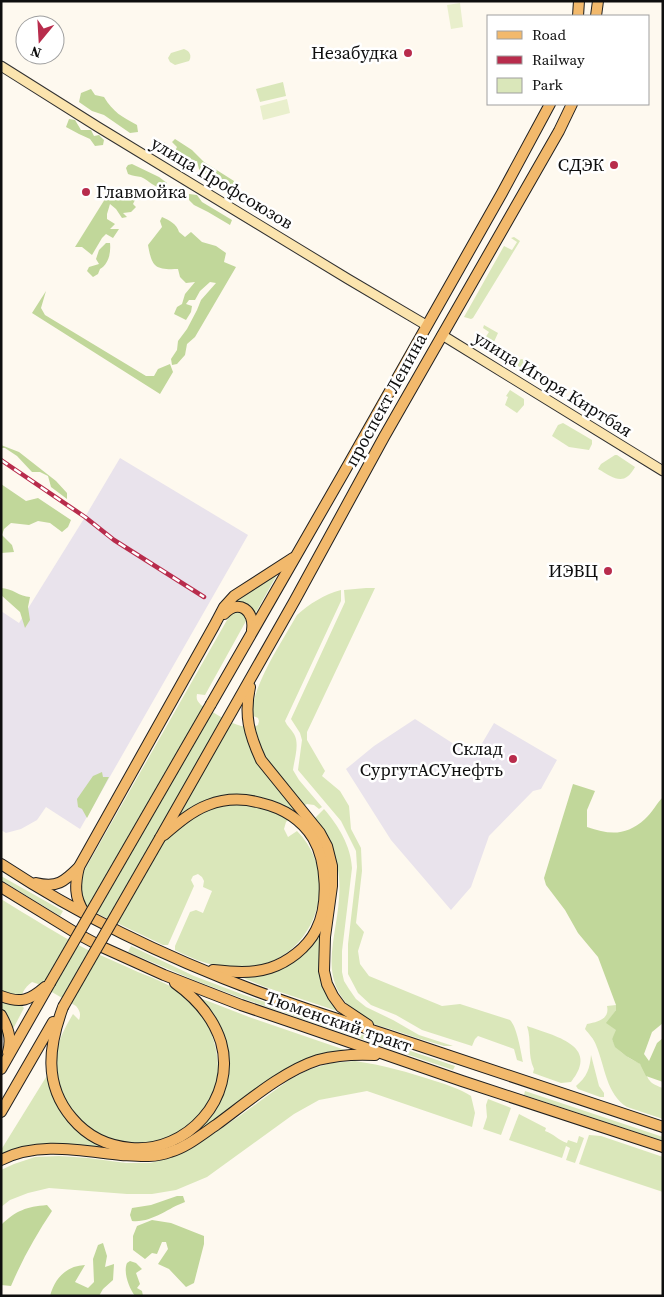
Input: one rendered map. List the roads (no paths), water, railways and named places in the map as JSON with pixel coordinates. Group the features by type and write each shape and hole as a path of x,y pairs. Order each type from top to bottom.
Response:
{"main road":[{"path":"578,15 579,1"},
{"path":"596,15 598,1"},
{"name":"улица Профсоюзов","path":"1,66 426,325"},
{"name":"проспект Ленина","path":"1,1068 40,994 50,983 296,556 549,105"},
{"name":"проспект Ленина","path":"62,1007 259,665 384,437 545,156 572,105"},
{"name":"улица Игоря Киртбая","path":"426,325 663,471"},
{"path":"26,881 47,886 60,884 78,867 224,607 234,596 296,556"},
{"path":"214,626 226,611 234,606 242,607 252,619 251,635"},
{"path":"179,959 213,970 253,972 272,967 290,958 312,937 320,922 325,887 320,852 306,823 261,760 249,730 247,701 250,686 259,665"},
{"path":"160,838 188,816 207,805 223,800 241,799 283,810 320,833 327,846 332,866 332,886 324,960 327,984 341,1007 381,1033"},
{"name":"Тюменский тракт","path":"1,864 26,881 134,938 229,980 300,1007 663,1127"},
{"path":"78,867 76,891 78,904 85,913"},
{"name":"Тюменский тракт","path":"1,889 18,897 102,947 164,975 241,1005 462,1082 663,1148"},
{"path":"62,1007 54,1036 51,1064 54,1088 65,1110 83,1129 106,1143 125,1148 143,1149 165,1144 187,1134 208,1112 218,1093 223,1074 224,1058 218,1033 206,1012 190,994 164,975"},
{"path":"1,996 15,1001 40,994"},
{"path":"1,1112 62,1007"},
{"path":"1,1015 8,1028 10,1041 1,1068"},
{"path":"1,1160 12,1155 38,1150 139,1156 166,1154 194,1140 274,1083 304,1065 350,1054 376,1055 399,1059"}],"railway":[{"path":"1,460 85,517 114,540 204,597"}],"place":[{"name":"Незабудка","path":"408,53"},
{"name":"СДЭК","path":"614,165"},
{"name":"Главмойка","path":"86,192"},
{"name":"ИЭВЦ","path":"608,571"},
{"name":"Склад СургутАСУнефть","path":"513,759"}]}
